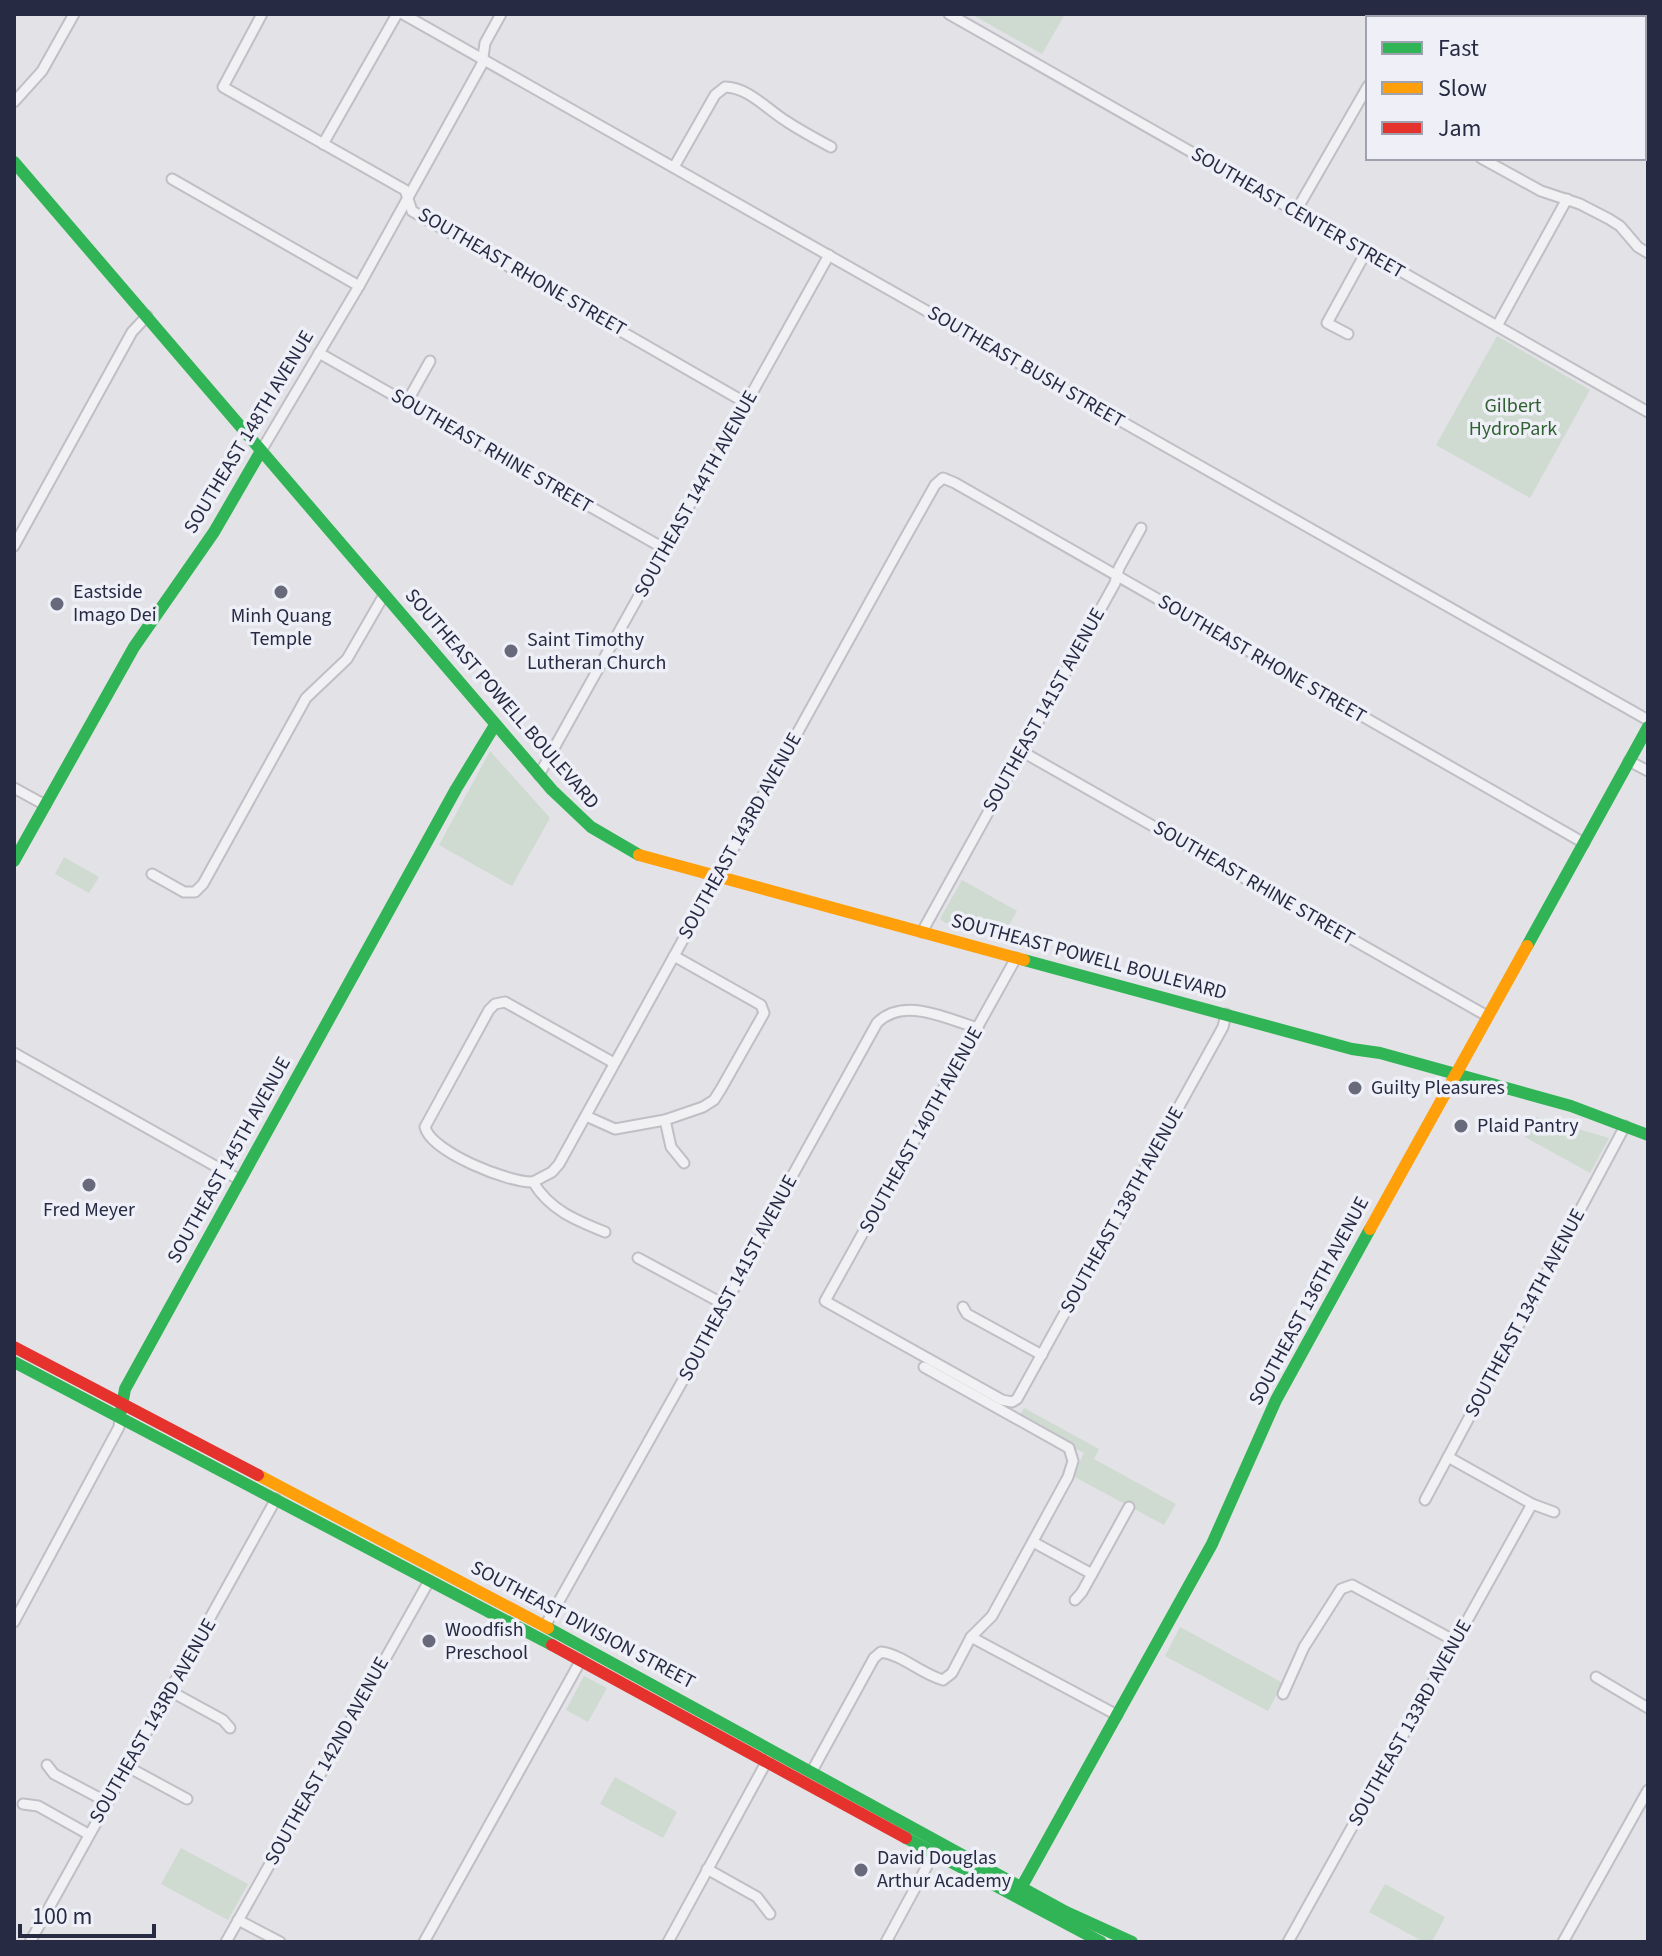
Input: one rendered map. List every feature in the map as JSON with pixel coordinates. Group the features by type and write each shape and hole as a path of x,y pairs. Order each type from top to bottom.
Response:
{"main road":[{"name":"SOUTHEAST POWELL BOULEVARD","path":"14,162 495,725 573,814 607,840 639,855 716,877 1367,1053 1380,1053 1453,1078 1571,1106 1648,1135"},
{"name":"SOUTHEAST 148TH AVENUE","path":"14,861 134,647 214,532 261,451"},
{"name":"SOUTHEAST 145TH AVENUE","path":"121,1411 125,1389 456,789 495,725"},
{"name":"SOUTHEAST 136TH AVENUE","path":"1018,1892 1218,1533 1284,1384 1648,727"},
{"name":"SOUTHEAST DIVISION STREET","path":"14,1347 276,1499 429,1581 770,1756 812,1771 1101,1942"},
{"name":"SOUTHEAST DIVISION STREET","path":"14,1362 319,1508 545,1626 625,1669 934,1853 1132,1942"},
{"path":"276,1499 287,1498 319,1508"},
{"path":"535,1636 545,1626"},
{"path":"581,1660 585,1655 590,1656 611,1667 625,1669"}],"street":[{"path":"14,102 42,71 74,14"},
{"name":"SOUTHEAST RHONE STREET","path":"262,14 223,87 405,190 412,211 746,403"},
{"path":"323,144 397,14"},
{"name":"SOUTHEAST BUSH STREET","path":"403,14 1648,720"},
{"name":"SOUTHEAST 148TH AVENUE","path":"261,451 408,199 482,64 485,43 501,14"},
{"name":"SOUTHEAST CENTER STREET","path":"949,14 1648,412"},
{"path":"674,167 715,95 725,87 737,89 831,147"},
{"path":"1296,211 1366,93"},
{"path":"1485,160 1541,191 1567,199 1620,226 1638,247 1648,253"},
{"path":"172,179 359,286"},
{"path":"1497,326 1567,199"},
{"path":"1348,334 1327,323 1366,252"},
{"name":"SOUTHEAST 144TH AVENUE","path":"539,775 829,255"},
{"path":"14,546 132,332 147,316"},
{"name":"SOUTHEAST RHINE STREET","path":"319,353 665,549"},
{"path":"407,402 430,361"},
{"name":"SOUTHEAST RHONE STREET","path":"939,480 943,478 955,483 1584,843"},
{"name":"SOUTHEAST 143RD AVENUE","path":"533,1182 543,1178 559,1164 939,480"},
{"name":"SOUTHEAST 141ST AVENUE","path":"922,932 1141,528"},
{"path":"152,874 184,892 195,892 203,884 306,698 347,659 384,595"},
{"name":"SOUTHEAST RHINE STREET","path":"1021,751 1487,1016"},
{"path":"1629,761 1648,771"},
{"path":"14,788 45,805"},
{"path":"586,1116 615,1129 665,1120 703,1107 714,1100 764,1013 761,1005 674,956"},
{"name":"SOUTHEAST 140TH AVENUE","path":"1012,1402 1002,1400 825,1301 1016,958"},
{"path":"605,1232 555,1209 542,1197 533,1182 509,1180 440,1147 428,1137 425,1127 495,1004 505,1002 614,1063"},
{"name":"SOUTHEAST 141ST AVENUE","path":"545,1626 724,1307 770,1216 877,1023 892,1011 909,1009 978,1028"},
{"name":"SOUTHEAST 138TH AVENUE","path":"1012,1402 1017,1399 1042,1355 1223,1027 1226,1014"},
{"path":"14,1053 240,1180"},
{"path":"665,1120 671,1147 684,1163"},
{"name":"SOUTHEAST 134TH AVENUE","path":"1425,1500 1625,1126"},
{"path":"638,1258 724,1307"},
{"path":"963,1307 967,1314 1042,1355"},
{"path":"812,1771 874,1658 881,1652 943,1680 952,1673 971,1637 992,1616 1068,1477 1073,1461 1069,1448 924,1367"},
{"name":"SOUTHEAST 145TH AVENUE","path":"14,1622 119,1427 121,1411"},
{"path":"1448,1457 1532,1504 1554,1512"},
{"name":"SOUTHEAST 143RD AVENUE","path":"30,1942 276,1499"},
{"name":"SOUTHEAST 133RD AVENUE","path":"1288,1942 1532,1504"},
{"path":"1075,1600 1129,1507"},
{"path":"1033,1542 1092,1574"},
{"name":"SOUTHEAST 142ND AVENUE","path":"226,1942 429,1581"},
{"path":"1283,1694 1304,1647 1341,1589 1352,1585 1455,1641"},
{"path":"971,1637 1117,1715"},
{"path":"424,1942 581,1660"},
{"path":"1596,1677 1648,1708"},
{"path":"170,1691 223,1720 230,1728"},
{"path":"668,1942 770,1756"},
{"path":"47,1765 54,1774 107,1802"},
{"path":"128,1767 187,1799"},
{"path":"1563,1942 1648,1790"},
{"path":"23,1804 38,1806 88,1834"},
{"path":"886,1942 934,1853"},
{"path":"707,1869 757,1897 770,1914"},
{"path":"238,1920 280,1942"}],"green space":[{"path":"971,14 1065,14 1042,54"},
{"name":"Gilbert HydroPark","path":"1497,336 1590,390 1530,498 1436,445"},
{"path":"490,751 550,818 512,886 439,845"},
{"path":"64,857 99,877 89,893 55,874"},
{"path":"962,880 1017,911 1002,938 940,919"},
{"path":"1536,1117 1609,1138 1590,1173 1525,1137"},
{"path":"1024,1408 1099,1449 1094,1459 1176,1504 1164,1525 1073,1476 1084,1453 1019,1417"},
{"path":"1180,1627 1283,1683 1268,1711 1165,1656"},
{"path":"584,1676 607,1688 588,1722 566,1710"},
{"path":"615,1777 677,1812 663,1838 600,1804"},
{"path":"181,1848 248,1884 228,1920 161,1884"},
{"path":"1385,1884 1445,1917 1432,1942 1424,1942 1369,1912"}],"traffic: fast":[{"path":"14,162 552,790 591,827 639,855"},
{"path":"14,861 134,647 214,532 261,451"},
{"path":"121,1411 125,1389 456,789 495,725"},
{"path":"1527,946 1648,727"},
{"path":"1024,960 1571,1106 1648,1135"},
{"path":"1017,1895 1212,1544 1276,1400 1370,1229"},
{"path":"14,1362 552,1645"},
{"path":"548,1628 1066,1912 1132,1942"},
{"path":"906,1838 1101,1942"}],"traffic: slow":[{"path":"639,855 1024,960"},
{"path":"1370,1229 1527,946"},
{"path":"258,1475 548,1628"}],"traffic: jam":[{"path":"14,1347 258,1475"},
{"path":"552,1645 906,1838"}],"place":[{"name":"Minh Quang Temple","path":"281,592"},
{"name":"Eastside Imago Dei","path":"57,604"},
{"name":"Saint Timothy Lutheran Church","path":"511,651"},
{"name":"Guilty Pleasures","path":"1355,1088"},
{"name":"Plaid Pantry","path":"1461,1126"},
{"name":"Fred Meyer","path":"89,1185"},
{"name":"Woodfish Preschool","path":"429,1641"},
{"name":"David Douglas Arthur Academy","path":"861,1870"}]}
